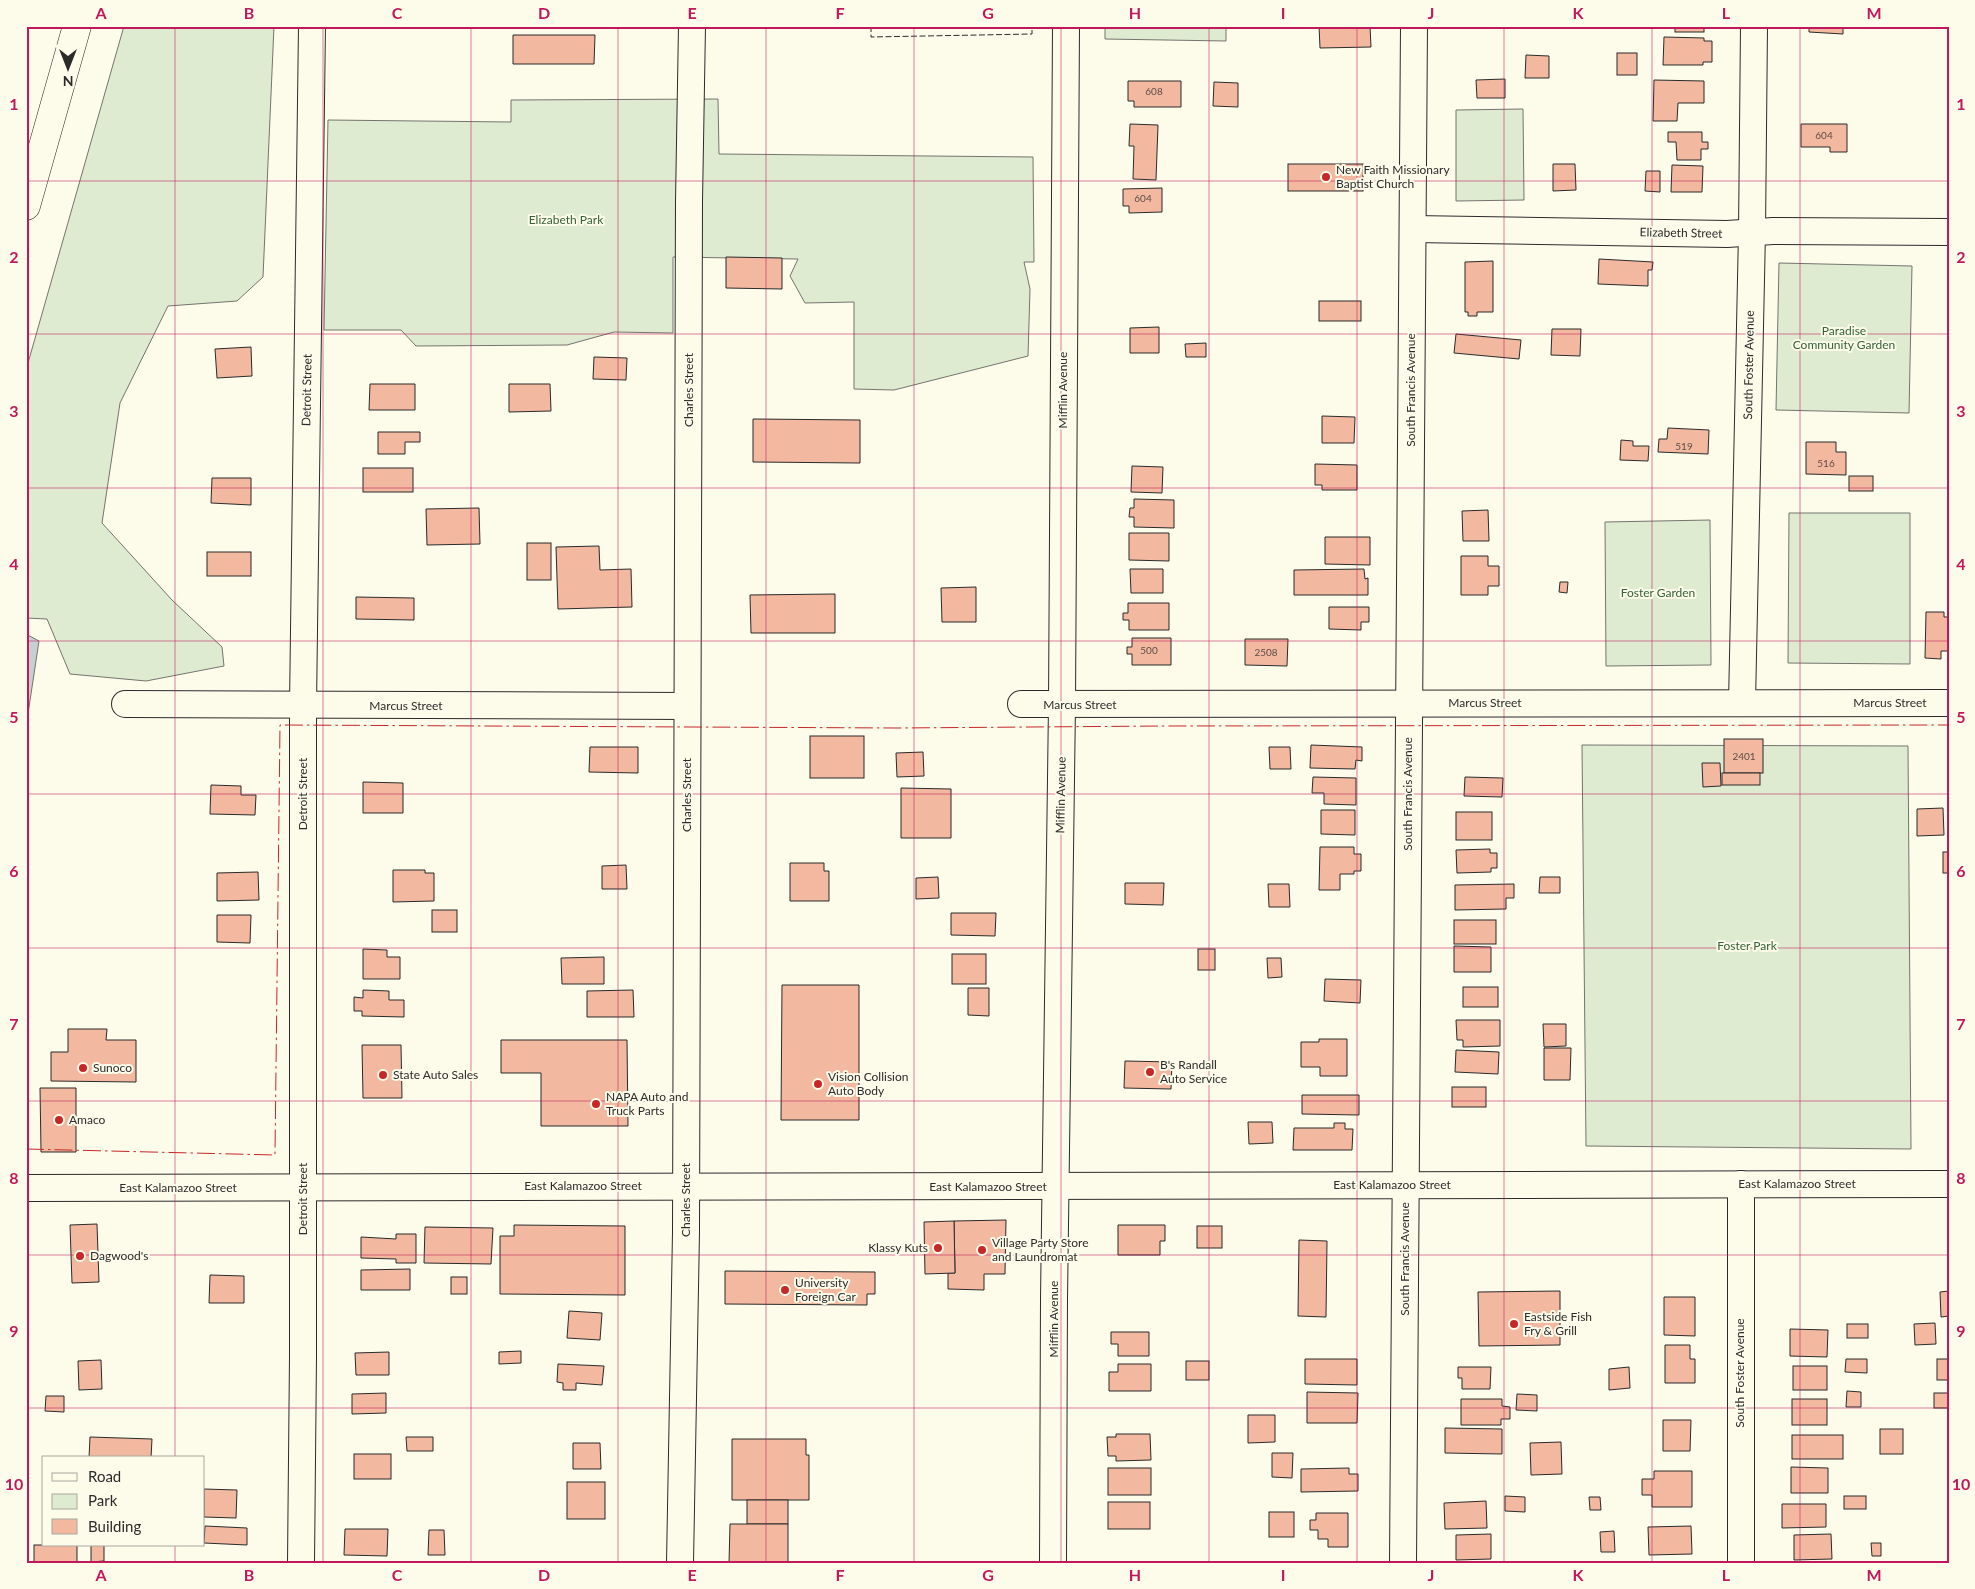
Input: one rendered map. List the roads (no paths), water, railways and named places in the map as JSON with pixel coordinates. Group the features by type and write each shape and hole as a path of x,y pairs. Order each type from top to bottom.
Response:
{"highway":[{"path":"26,206 77,26"}],"street":[{"name":"Detroit Street","path":"301,1563 303,1356 303,706 312,26"},
{"name":"Charles Street","path":"680,1563 686,1186 689,201 692,26"},
{"name":"Mifflin Avenue","path":"1053,1563 1054,1299 1062,704 1066,26"},
{"name":"South Francis Avenue","path":"1403,1563 1414,26"},
{"name":"South Foster Avenue","path":"1742,703 1752,232 1754,26"},
{"name":"Elizabeth Street","path":"1413,229 1727,234 1773,231 1949,232"},
{"name":"Marcus Street","path":"1021,704 1949,703"},
{"name":"Marcus Street","path":"125,704 687,706"},
{"name":"South Foster Avenue","path":"1741,1184 1741,1563"},
{"name":"East Kalamazoo Street","path":"26,1188 1949,1184"}],"place":[{"name":"New Faith Missionary Baptist Church","path":"1326,177"},
{"name":"Sunoco","path":"83,1068"},
{"name":"B's Randall Auto Service","path":"1150,1072"},
{"name":"State Auto Sales","path":"383,1075"},
{"name":"Vision Collision Auto Body","path":"818,1084"},
{"name":"NAPA Auto and Truck Parts","path":"596,1104"},
{"name":"Amaco","path":"59,1120"},
{"name":"Klassy Kuts","path":"938,1248"},
{"name":"Village Party Store and Laundromat","path":"982,1250"},
{"name":"Dagwood's","path":"80,1256"},
{"name":"University Foreign Car","path":"785,1290"},
{"name":"Eastside Fish Fry & Grill","path":"1514,1324"}],"park label":[{"name":"Elizabeth Park","path":"566,220"},
{"name":"Paradise Community Garden","path":"1844,338"},
{"name":"Foster Garden","path":"1658,593"},
{"name":"Foster Park","path":"1747,946"}]}
